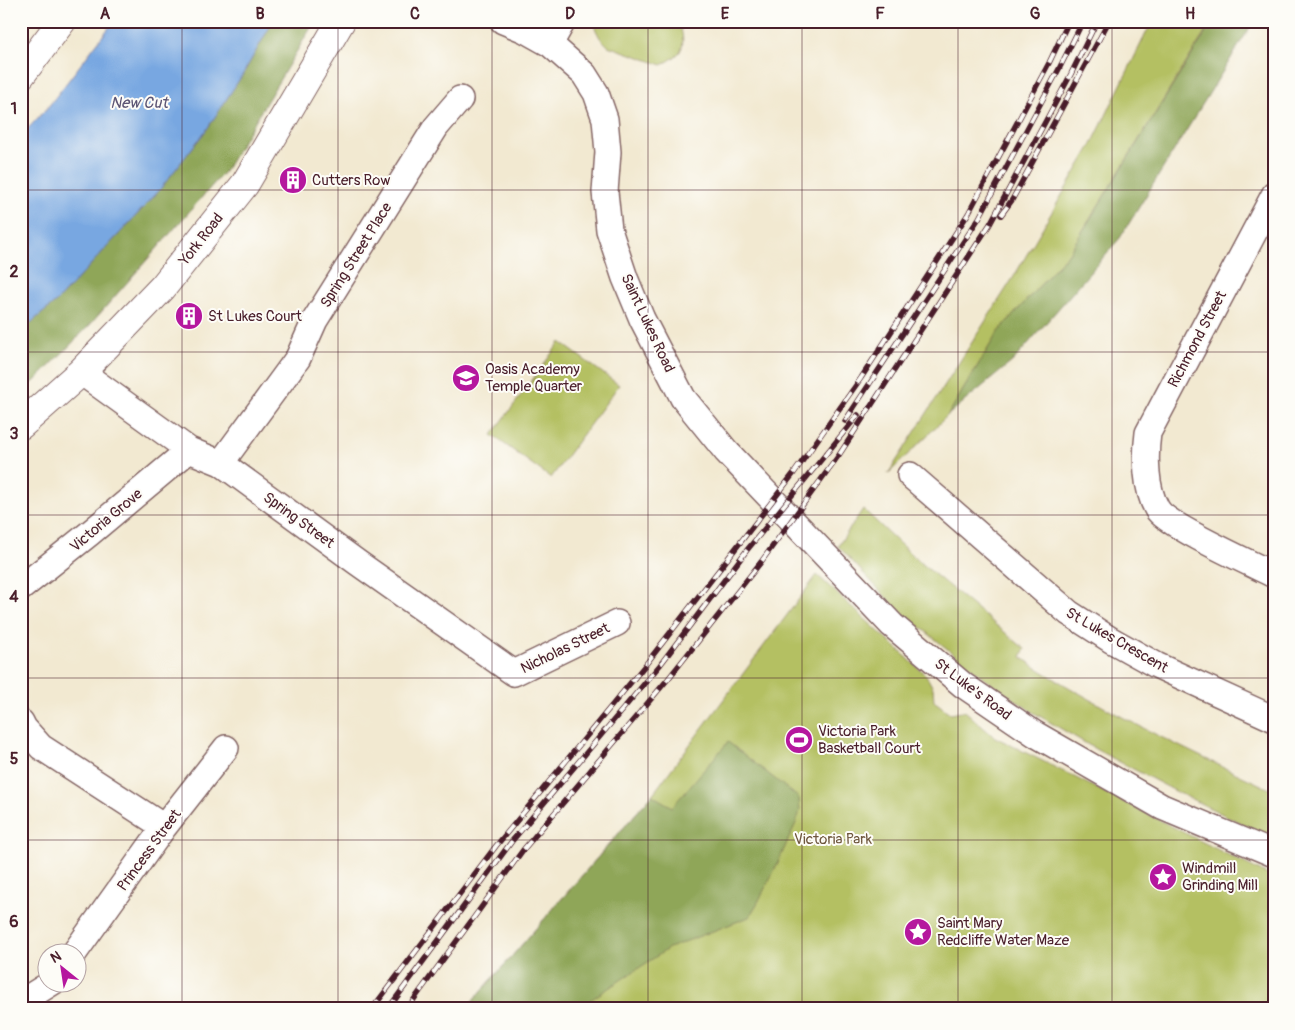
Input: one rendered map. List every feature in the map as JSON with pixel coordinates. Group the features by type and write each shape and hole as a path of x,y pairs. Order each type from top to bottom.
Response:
{"highway":[{"path":"21,75 62,21"},
{"name":"York Road","path":"21,425 81,372 163,287 245,184 341,21"}],"street":[{"name":"Saint Lukes Road","path":"503,21 525,30 550,44 584,74 596,93 605,119 608,152 606,192 609,230 625,278 642,319 684,398 726,451"},
{"path":"550,44 563,21"},
{"name":"Spring Street Place","path":"221,463 298,358 315,320 436,126 460,99"},
{"name":"Richmond Street","path":"1273,572 1174,524 1157,510 1150,490 1146,447 1148,433 1274,195"},
{"name":"Spring Street","path":"81,372 189,450 221,463 514,673"},
{"name":"Victoria Grove","path":"21,588 90,534 189,450"},
{"name":"St Luke's Road","path":"726,451 892,625 963,685 1035,734 1162,807 1274,854"},
{"name":"St Lukes Crescent","path":"910,475 1070,614 1156,665 1274,720"},
{"name":"Nicholas Street","path":"514,673 617,623"},
{"path":"22,727 41,747 164,827"},
{"name":"Princess Street","path":"82,942 164,827 226,748"},
{"path":"21,1002 38,992"}],"green space":[{"path":"273,21 315,21 225,171 89,326 35,381 21,391 21,331 57,301 158,192 207,129 243,74"},
{"path":"596,21 678,21 683,41 681,49 677,55 662,65 608,46 600,38 595,28"},
{"path":"1152,21 1212,21 1069,253 998,332 948,415 888,474 1013,278 1092,144"},
{"path":"1213,21 1254,21 1120,238 1013,361 948,415 998,332 1069,253"},
{"path":"560,342 619,385 551,478 492,435"},
{"path":"863,509 915,558 1025,649 1021,657 1045,673 1132,722 1274,791 1274,839 1179,793 1097,750 1031,711 985,679 895,607 838,546"},
{"name":"Victoria Park","path":"817,575 926,675 933,688 934,701 951,714 965,711 993,736 1274,878 1274,1009 466,1009 652,795"},
{"path":"728,742 799,798 800,811 796,823 775,869 749,917 669,948 577,1009 466,1009 652,795 672,807"}],"water":[{"name":"New Cut","path":"114,21 273,21 243,74 207,129 158,192 57,301 21,331 21,136 48,107"}],"railway":[{"path":"372,1009 496,846 646,664 794,473 861,378 968,214 1049,63 1069,21"},
{"path":"845,421 979,218 1083,21"},
{"path":"407,1009 523,850 668,679 761,562 839,455 990,224 1071,74 1097,21"},
{"path":"1001,215 1012,200 1109,21"},
{"path":"388,1009 512,841 660,665 747,550 858,415"}],"place":[{"name":"Cutters Row","path":"293,180"},
{"name":"St Lukes Court","path":"189,316"},
{"name":"Oasis Academy Temple Quarter","path":"466,378"},
{"name":"Victoria Park Basketball Court","path":"799,740"},
{"name":"Windmill Grinding Mill","path":"1163,877"},
{"name":"Saint Mary Redcliffe Water Maze","path":"918,932"}]}
